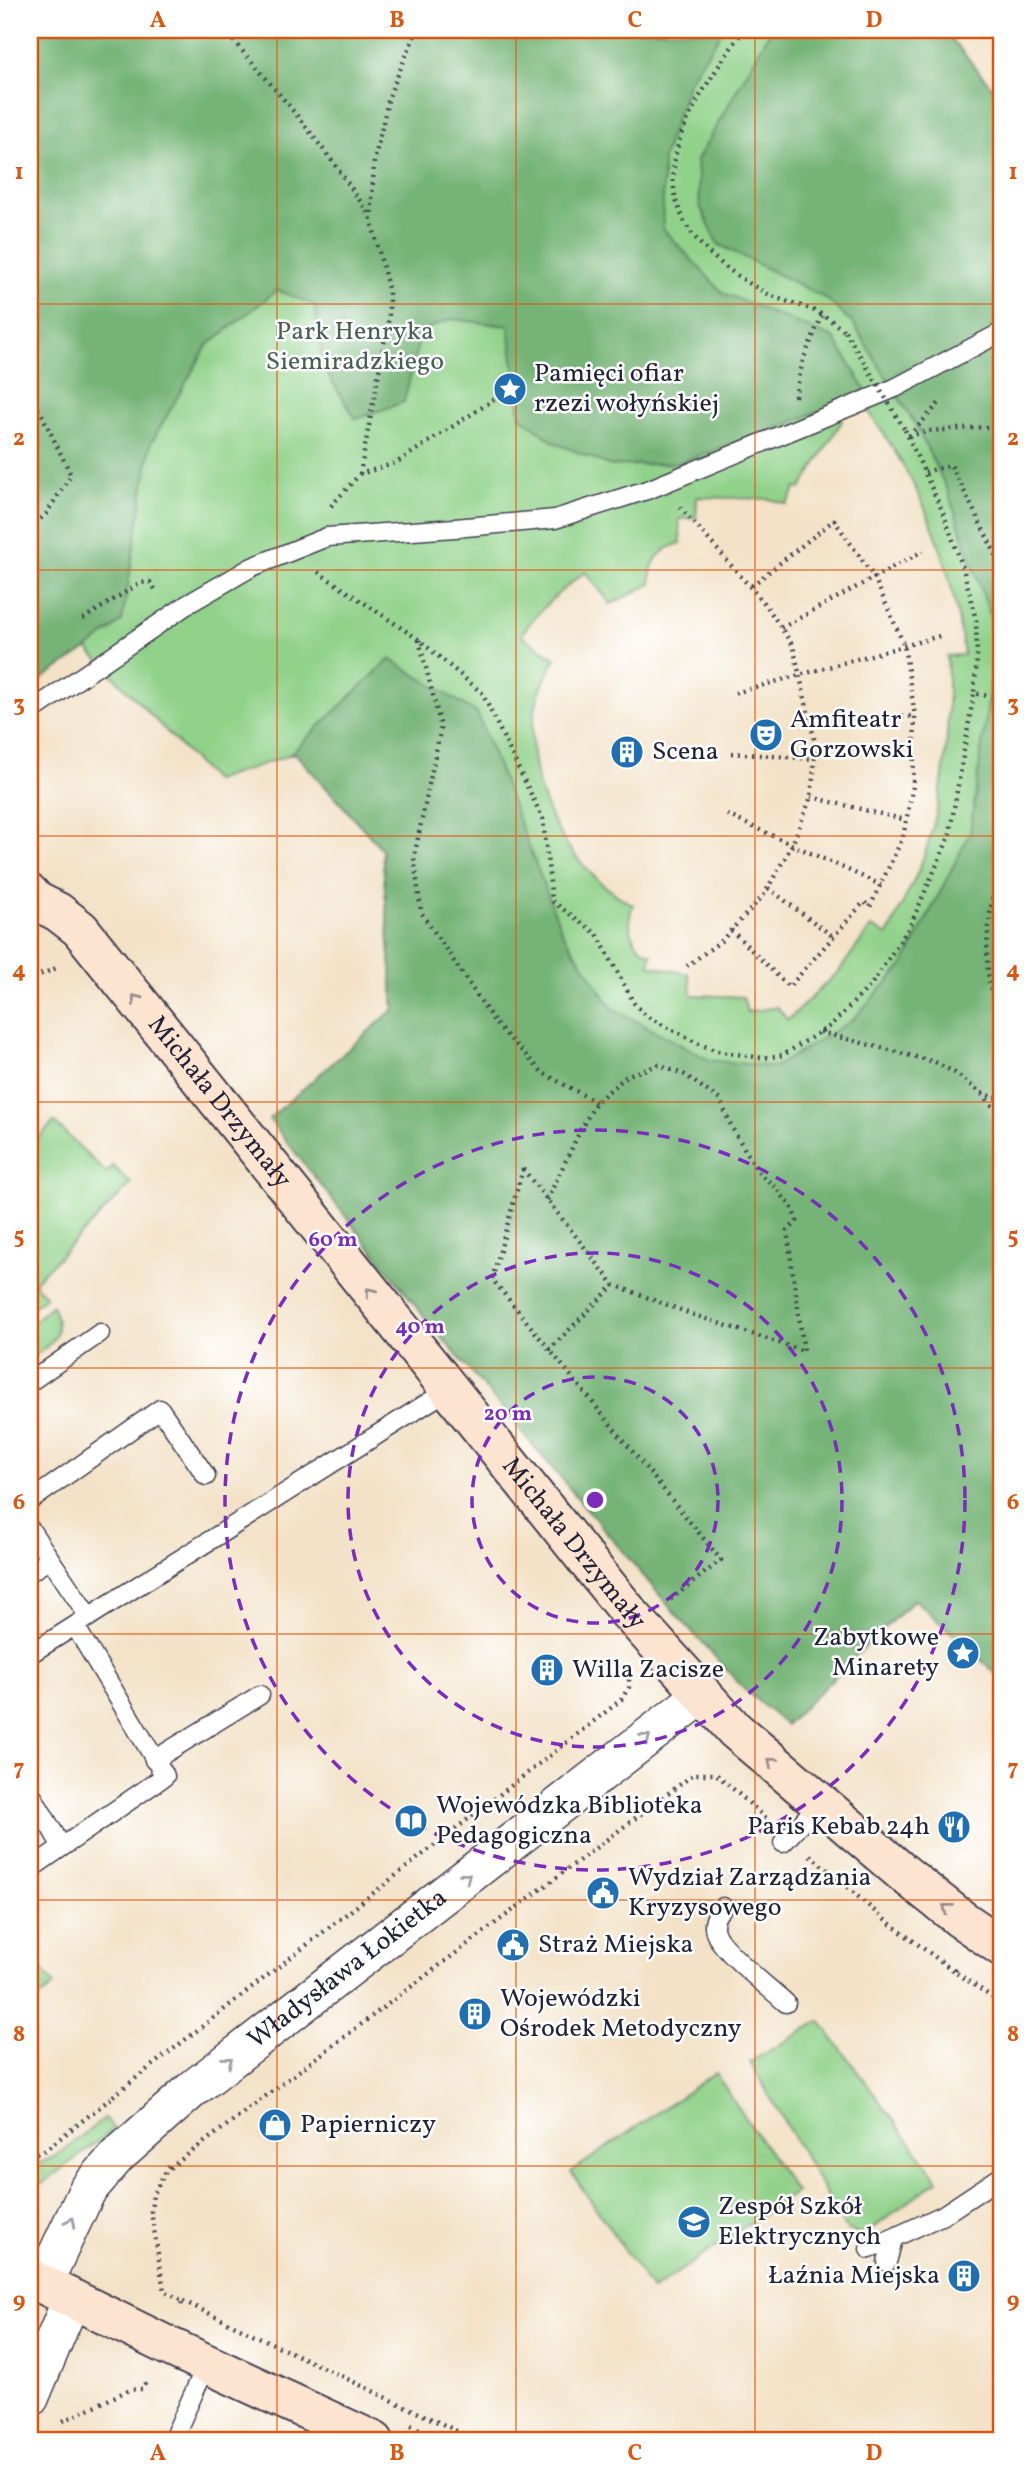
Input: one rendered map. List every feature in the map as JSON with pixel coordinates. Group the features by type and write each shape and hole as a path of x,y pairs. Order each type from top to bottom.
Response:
{"main road":[{"name":"Michała Drzymały","path":"33,897 80,929 629,1614 702,1695 735,1730 820,1804 951,1911 1002,1947"},
{"path":"48,2287 206,2364 374,2441"}],"street":[{"name":"Władysława Łokietka","path":"30,2398 48,2287 87,2191 117,2156 194,2088 702,1695"}],"lane":[{"path":"30,712 173,613 252,567 287,552 327,537 555,519 661,485 895,388 1002,332"},
{"path":"30,1382 100,1333"},
{"path":"30,1654 448,1390"},
{"path":"30,1501 160,1409 206,1476"},
{"path":"30,1529 50,1559 153,1760 165,1776 30,1869"},
{"path":"30,1572 50,1559"},
{"path":"153,1760 260,1695"},
{"path":"30,1792 62,1847"},
{"path":"786,1840 820,1804"},
{"path":"723,1907 714,1922 715,1934 723,1946 786,2003"},
{"path":"869,2249 943,2215 1002,2176"},
{"path":"887,2262 893,2239"},
{"path":"172,2441 206,2364"}],"path":[{"path":"224,30 262,73 355,194 371,219"},
{"path":"417,30 389,96 374,162 371,219 389,292 389,317 360,474 396,463 495,399"},
{"path":"287,552 418,639 482,694 543,819 552,901 597,934 634,1003 646,1016 717,1051 762,1058 783,1055 830,1026 871,985 910,926 949,837 974,693 976,620 944,515 909,436 845,331 822,315 766,293 713,259 688,231 672,189 676,152 691,111 743,30"},
{"path":"793,406 803,360 822,315"},
{"path":"30,397 41,413 71,475 46,514 30,528"},
{"path":"909,436 929,431 1002,426"},
{"path":"925,472 951,465 1002,567"},
{"path":"661,485 766,605 793,646 816,747 811,797 792,845 764,895 717,944 687,966"},
{"path":"731,930 789,987 864,902 870,907 903,837 913,786 915,716 904,645 874,577 834,520 750,587"},
{"path":"781,628 923,551"},
{"path":"83,619 144,582 150,582 173,613"},
{"path":"735,693 943,635"},
{"path":"418,639 441,727 414,857 421,912 496,1024 543,1073 596,1102"},
{"path":"974,693 1002,699"},
{"path":"811,723 915,716"},
{"path":"731,753 814,759"},
{"path":"811,797 906,820"},
{"path":"727,815 881,886"},
{"path":"1002,857 988,920 986,965 993,1005 1002,1024"},
{"path":"768,888 835,938"},
{"path":"30,972 34,977 30,981"},
{"path":"819,1032 935,1062 981,1093 1002,1117"},
{"path":"547,1200 596,1102 628,1075 659,1065 685,1074 720,1100 732,1128 753,1164 791,1206 797,1221 787,1231 804,1351 614,1285 547,1200 523,1169 492,1279 720,1560 686,1588"},
{"path":"981,1093 1002,1100"},
{"path":"550,1350 614,1285"},
{"path":"478,2441 164,2291 151,2211 153,2194 170,2168 694,1774 716,1774 786,1840 885,1920 954,1971"},
{"path":"30,2157 45,2150 113,2096 170,2168"},
{"path":"54,2426 131,2389 142,2389 183,2301"}],"green space":[{"name":"Park Henryka Siemiradzkiego","path":"30,30 944,30 1002,99 1002,1626 935,1580 868,1643 394,1009 382,849 295,753 214,781 30,589","holes":["864,405 885,435 918,494 942,553 964,655 947,656 947,736 936,816 920,867 888,935 871,927 839,971 788,1020 777,1007 747,1012 743,997 692,995 689,974 649,965 652,954 639,946 630,927 633,905 604,885 578,859 557,830 542,797 534,762 533,727 540,692 556,659 521,635 550,601 585,572 611,604 651,584 652,569 657,558 667,549 681,543 679,519 696,518 697,497 769,499 787,504 796,488 801,489 842,421 840,416"]},
{"path":"30,30 723,30 689,81 663,158 663,229 723,293 834,338 867,392 765,433 679,463 611,466 555,443 520,416 509,326 451,319 421,331 404,402 356,419 324,369 314,305 277,290 207,346 151,443 122,621 87,649 30,687"},
{"path":"771,30 944,30 1002,99 1002,1679 914,1599 786,1725 744,1689 669,1606 427,1320 269,1119 394,1009 382,849 295,753 289,755 390,659 477,713 563,934 612,1008 709,1060 775,1067 851,1021 902,967 970,833 997,636 947,489 915,424 854,325 827,299 718,244 700,206 697,160"},
{"path":"54,1122 106,1173 113,1166 131,1184 34,1282 46,1297 30,1309 30,1146"},
{"path":"52,1305 57,1324 55,1337 30,1359 30,1344 34,1341 30,1334 30,1325"},
{"path":"30,1950 54,1986 30,2005"},
{"path":"820,2021 938,2180 864,2235 847,2230 750,2062"},
{"path":"715,2073 796,2192 652,2290 571,2172"},
{"path":"105,2118 114,2129 43,2183 30,2188 30,2167 54,2157"}],"place":[{"name":"Pamięci ofiar rzezi wołyńskiej","path":"510,389"},
{"name":"Amfiteatr Gorzowski","path":"766,735"},
{"name":"Scena","path":"627,752"},
{"name":"Zabytkowe Minarety","path":"963,1653"},
{"name":"Willa Zacisze","path":"547,1670"},
{"name":"Wojewódzka Biblioteka Pedagogiczna","path":"411,1821"},
{"name":"Paris Kebab 24h","path":"954,1827"},
{"name":"Wydział Zarządzania Kryzysowego","path":"603,1893"},
{"name":"Straż Miejska","path":"513,1945"},
{"name":"Wojewódzki Ośrodek Metodyczny","path":"475,2014"},
{"name":"Papierniczy","path":"275,2125"},
{"name":"Zespół Szkół Elektrycznych","path":"694,2222"},
{"name":"Łaźnia Miejska","path":"964,2276"}]}
